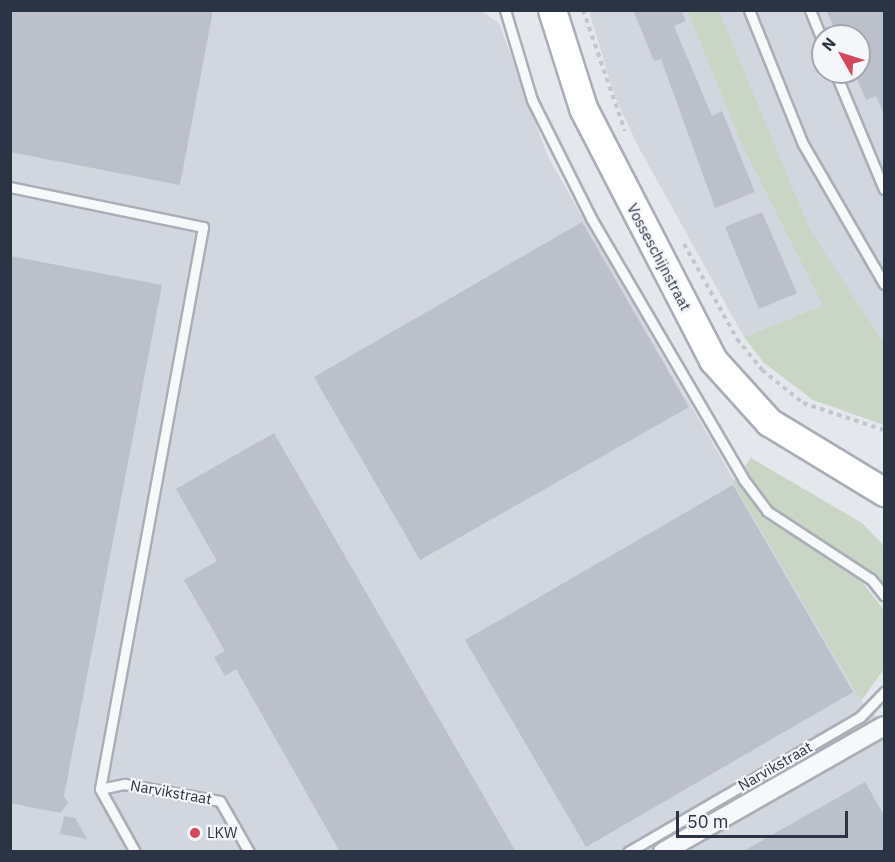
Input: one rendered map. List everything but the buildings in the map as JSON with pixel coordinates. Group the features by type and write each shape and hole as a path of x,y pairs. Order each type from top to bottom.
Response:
{"street":[{"name":"Vosseschijnstraat","path":"552,10 583,108 713,360 769,422 827,461 885,492"},
{"name":"Vosseschijnstraat","path":"827,461 885,475"},
{"name":"Narvikstraat","path":"663,852 885,726"}],"lane":[{"path":"505,10 532,100 591,218 744,480 767,511 871,579 885,595"},
{"path":"749,10 803,144 885,284"},
{"path":"810,10 816,24"},
{"path":"840,84 885,189"},
{"path":"10,187 204,227 100,789 135,852"},
{"name":"Narvikstraat","path":"628,852 860,717 885,692"},
{"name":"Narvikstraat","path":"100,789 124,784 220,801 249,852"}],"path":[{"path":"583,10 628,138"},
{"path":"678,234 737,339 762,370 803,403 885,430"}],"shaded area":[{"path":"479,10 499,23 548,157 861,701 884,724 884,851 11,851 10,11"},
{"path":"589,11 884,11 884,377 823,305 744,337 638,146 615,97"}],"green space":[{"path":"688,11 719,11 810,230 884,343 884,425 813,400 764,363 744,337 823,305 740,140"},
{"path":"751,458 862,523 884,546 884,587 862,582 884,610 884,669 861,701 733,482"}],"place":[{"name":"LKW","path":"195,833"}]}
